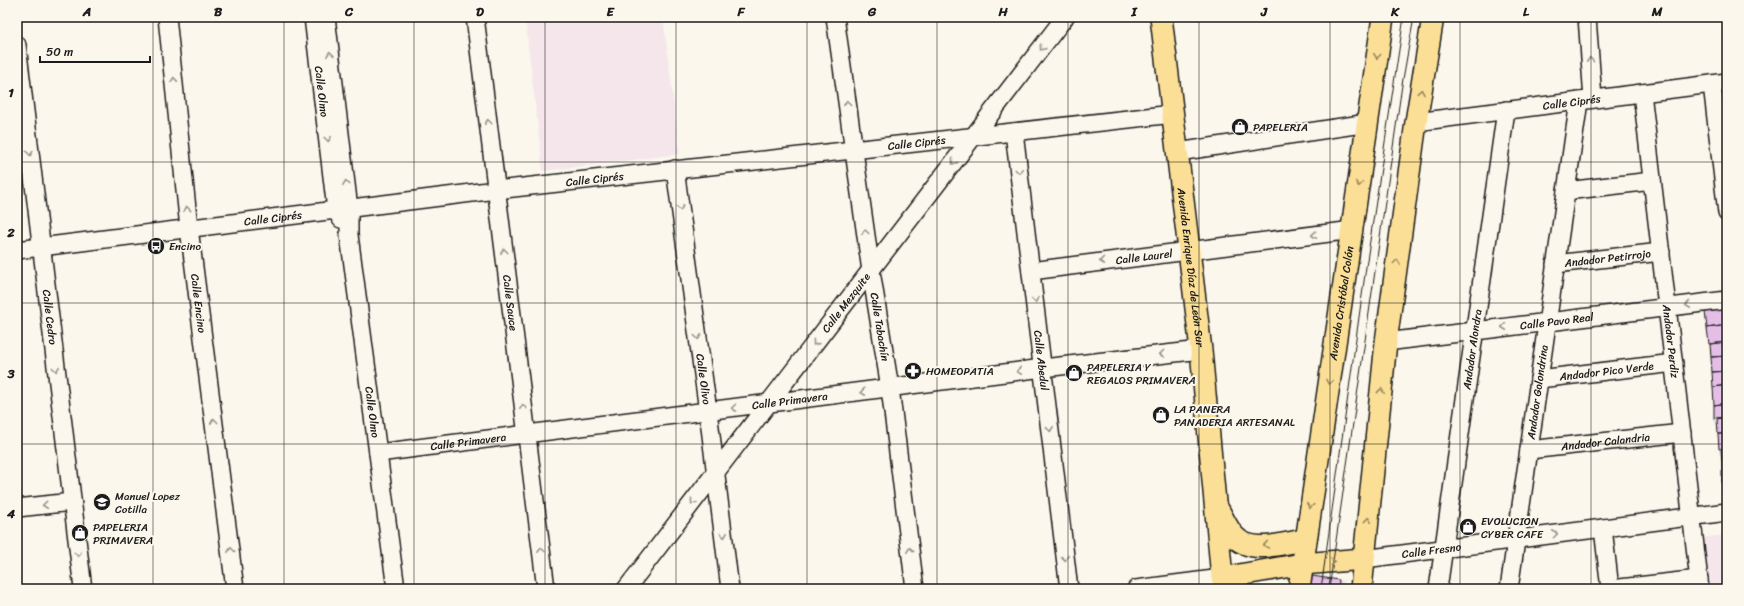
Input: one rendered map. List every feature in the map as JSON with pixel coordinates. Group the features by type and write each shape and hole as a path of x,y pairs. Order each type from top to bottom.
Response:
{"main road":[{"name":"Avenida Enrique Díaz de León Sur","path":"1161,17 1201,350 1222,583"},
{"name":"Avenida Cristóbal Colón","path":"1299,589 1305,540 1353,230 1383,17"},
{"path":"1361,589 1386,342 1416,122 1433,17"},
{"path":"1215,502 1234,537 1244,544 1258,547 1305,540"},
{"name":"Calle Fresno","path":"1222,583 1302,564 1364,559"}],"street":[{"name":"Calle Encino","path":"167,17 190,228 236,589"},
{"name":"Calle Olmo","path":"313,17 343,209 349,235 396,589"},
{"name":"Calle Olmo","path":"326,17 343,209"},
{"name":"Calle Sauce","path":"475,17 546,589"},
{"name":"Calle Tabachín","path":"835,17 853,150 890,388 915,589"},
{"name":"Calle Mezquite","path":"626,589 1065,17"},
{"name":"Andador Golondrina","path":"1509,589 1566,191 1586,100 1587,17"},
{"name":"Calle Cedro","path":"17,45 83,589"},
{"name":"Calle Ciprés","path":"1416,122 1719,83"},
{"path":"1719,83 1727,213"},
{"name":"Andador Perdiz","path":"1642,93 1699,584"},
{"name":"Andador Alondra","path":"1438,589 1506,110"},
{"name":"Calle Ciprés","path":"17,250 496,190 974,135 1014,132 1173,114"},
{"path":"1178,152 1368,122"},
{"name":"Calle Abedul","path":"1014,132 1069,589"},
{"name":"Calle Olivo","path":"675,170 708,411 730,589"},
{"path":"1566,191 1652,181"},
{"name":"Calle Laurel","path":"1031,271 1353,230"},
{"name":"Andador Petirrojo","path":"1556,264 1660,252"},
{"name":"Calle Pavo Real","path":"1386,342 1727,300"},
{"name":"Calle Primavera","path":"378,453 1042,368 1201,350"},
{"name":"Andador Pico Verde","path":"1539,379 1674,363"},
{"name":"Andador Calandria","path":"1529,450 1682,433"},
{"path":"17,508 72,502"},
{"name":"Calle Fresno","path":"1364,559 1727,512"},
{"path":"1603,528 1610,589 1699,584"},
{"name":"Calle Fresno","path":"1136,589 1222,583"}],"shaded area":[{"path":"525,17 663,17 680,154 543,171"},
{"path":"1727,535 1727,589 1702,589 1697,538"}],"building":[{"path":"1723,104 1727,104 1727,130"},
{"path":"1727,309 1727,325 1707,328 1705,312"},
{"path":"1727,325 1727,342 1709,344 1707,328"},
{"path":"1727,342 1727,356 1711,357 1710,344"},
{"path":"1727,356 1727,371 1712,372 1711,357"},
{"path":"1727,371 1727,385 1713,387 1712,372"},
{"path":"1727,385 1727,403 1714,405 1713,387"},
{"path":"1727,403 1727,417 1714,418 1714,405"},
{"path":"1727,417 1727,433 1718,434 1717,419"},
{"path":"1718,434 1727,434 1727,448 1719,449"},
{"path":"1727,449 1727,464 1722,464 1721,450"},
{"path":"1722,464 1727,464 1727,481 1722,482"},
{"path":"1727,481 1727,496 1724,496 1722,482"},
{"path":"1312,576 1339,580 1338,589 1311,589"}],"tram line":[{"path":"1321,589 1366,267 1404,17"},
{"path":"1329,589 1402,85 1414,17"}],"place":[{"name":"PAPELERIA","path":"1240,127"},
{"name":"Encino","path":"156,246"},
{"name":"HOMEOPATIA","path":"913,371"},
{"name":"PAPELERIA Y REGALOS PRIMAVERA","path":"1074,373"},
{"name":"LA PANERA PANADERIA ARTESANAL","path":"1161,415"},
{"name":"Manuel Lopez Cotilla","path":"102,502"},
{"name":"EVOLUCION CYBER CAFE","path":"1468,527"},
{"name":"PAPELERIA PRIMAVERA","path":"80,533"}]}
